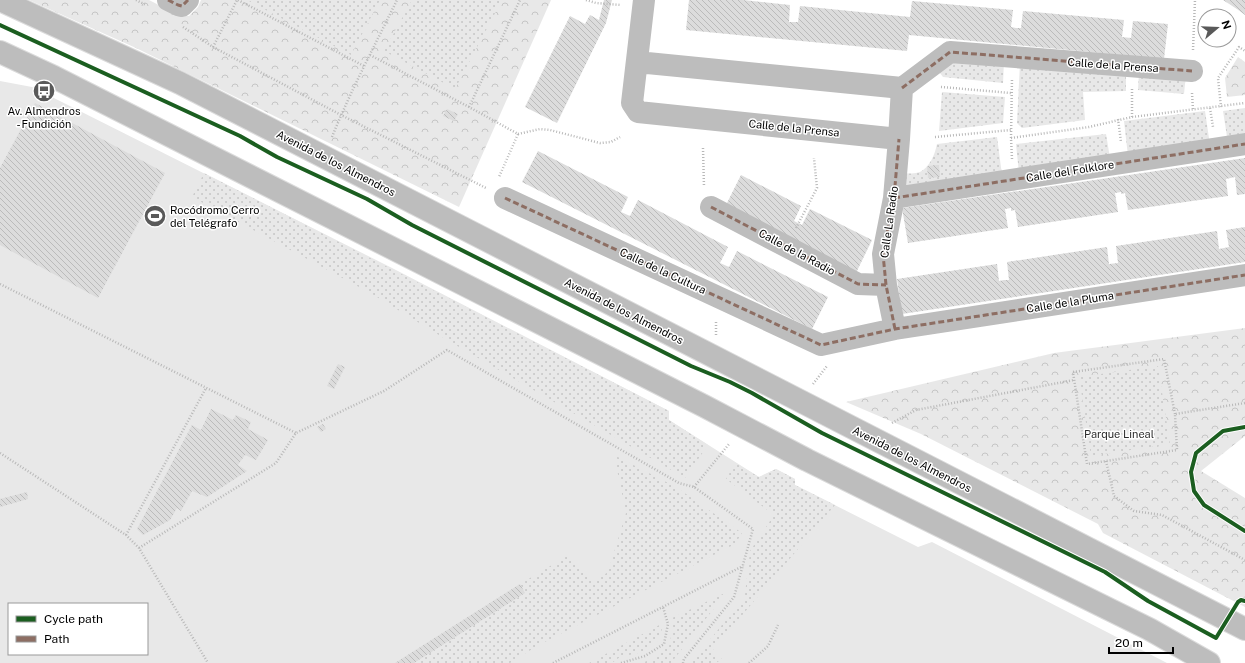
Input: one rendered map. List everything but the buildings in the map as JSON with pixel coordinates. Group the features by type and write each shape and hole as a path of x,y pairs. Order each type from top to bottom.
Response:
{"main road":[{"name":"Avenida de los Almendros","path":"0,0 180,83 1245,629"},
{"path":"168,0 182,6 188,0"},
{"path":"644,0 637,62 902,88 899,139"},
{"path":"0,52 54,77 626,366 807,460 1149,629 1210,663"},
{"name":"Calle de la Prensa","path":"902,88 950,52 1192,71"},
{"name":"Calle de la Prensa","path":"637,62 632,103 638,112 899,139"},
{"name":"Calle La Radio","path":"894,329 886,285 883,254 894,198 899,139"},
{"name":"Calle del Folklore","path":"894,198 1245,144"},
{"name":"Calle de la Cultura","path":"499,194 821,345"},
{"name":"Calle de la Radio","path":"711,207 858,284 886,285"},
{"name":"Calle de la Pluma","path":"821,345 894,329 1245,275"}],"path":[{"path":"136,0 147,6"},
{"path":"213,47 238,0 364,66"},
{"path":"330,143 341,115 364,66 398,0"},
{"path":"469,107 520,0"},
{"path":"586,0 596,3 620,5"},
{"path":"180,25 213,47 341,115 499,194 518,134"},
{"path":"1221,107 1218,78 1239,47 1245,51"},
{"path":"370,55 518,134 540,129 550,130 600,143 611,142 620,137"},
{"path":"1013,57 1011,130 1013,180"},
{"path":"1132,66 1132,117"},
{"path":"939,86 1012,93"},
{"path":"1011,138 1089,127 1132,117 1245,103"},
{"path":"934,137 1011,130"},
{"path":"703,148 704,196 711,207"},
{"path":"786,246 817,188 814,158"},
{"path":"0,284 296,433"},
{"path":"139,548 276,463 296,433 384,391 447,350 679,483 694,487 753,529 734,597 684,659 683,663"},
{"path":"1164,359 1174,414 1177,450 1087,464 1073,372 1164,359"},
{"path":"809,390 827,366"},
{"path":"891,423 916,410 1074,380"},
{"path":"126,535 206,388"},
{"path":"1174,414 1245,403"},
{"path":"694,487 733,440"},
{"path":"0,453 126,535 139,548 208,663"},
{"path":"1106,461 1114,496 1134,512 1162,515 1245,560"},
{"path":"553,663 743,566"},
{"path":"621,663 645,656 664,644 668,624 663,607"},
{"path":"749,663 768,646 778,625"}],"green space":[{"path":"29,0 149,0 178,15 189,16 198,7 201,0 551,0 459,207 136,48"},
{"path":"247,0 380,0 351,55"},
{"path":"412,0 502,0 455,89 384,51"},
{"path":"953,57 1004,61 1003,83 943,77 936,68"},
{"path":"1238,57 1245,62 1245,95 1227,97 1225,78"},
{"path":"1020,63 1126,70 1126,91 1083,92 1085,120 1022,128 1017,123"},
{"path":"1139,71 1186,74 1184,94 1138,90"},
{"path":"0,81 32,87 394,269 669,411 669,420 759,477 776,469 795,479 795,485 918,547 932,542 1167,663 0,663"},
{"path":"942,92 1005,97 1003,123 939,131"},
{"path":"1245,108 1245,140 1228,143 1223,111"},
{"path":"1205,111 1210,145 1128,156 1124,121"},
{"path":"1106,134 1110,158 1019,173 1016,144"},
{"path":"997,137 1002,175 905,189 904,174 918,173 924,170 932,160 937,144"},
{"path":"204,173 669,411 669,420 708,445 685,478 447,340 372,294 192,197"},
{"name":"Parque Lineal","path":"1245,328 1245,436 1201,471 1245,498 1245,607 1103,533 1098,524 921,434 846,402 1054,353"},
{"path":"1158,366 1170,444 1091,456 1079,377"},
{"path":"614,455 676,487 742,533 735,544 537,646 510,663 414,663 525,593 520,584 567,556 593,582 608,572 626,513"},
{"path":"735,463 759,477 776,469 795,479 795,485 835,505 712,651 722,659 716,663 691,663 743,599 750,551 774,515 726,479"},
{"path":"727,592 671,663 641,663 650,660 669,646 673,627 672,618"},
{"path":"663,623 660,639 643,652 620,657 612,663 589,663"}],"marked path":[{"path":"168,0 182,6 188,0"},
{"path":"902,88 950,52 1192,71"},
{"path":"895,329 886,285 883,254 894,198 899,139"},
{"path":"894,198 1245,144"},
{"path":"505,198 821,345 895,329 1245,275"},
{"path":"711,207 858,284 886,285"}],"cycle path":[{"path":"0,25 240,136 277,157 367,199 412,225 691,366 752,393 822,433 1105,572 1148,601 1216,638 1238,602 1241,600 1245,601"},
{"path":"1245,427 1223,431 1196,453 1191,472 1194,491 1204,505 1245,531"}],"place":[{"name":"Av. Almendros - Fundición","path":"44,91"},
{"name":"Rocódromo Cerro del Telégrafo","path":"155,216"}]}
